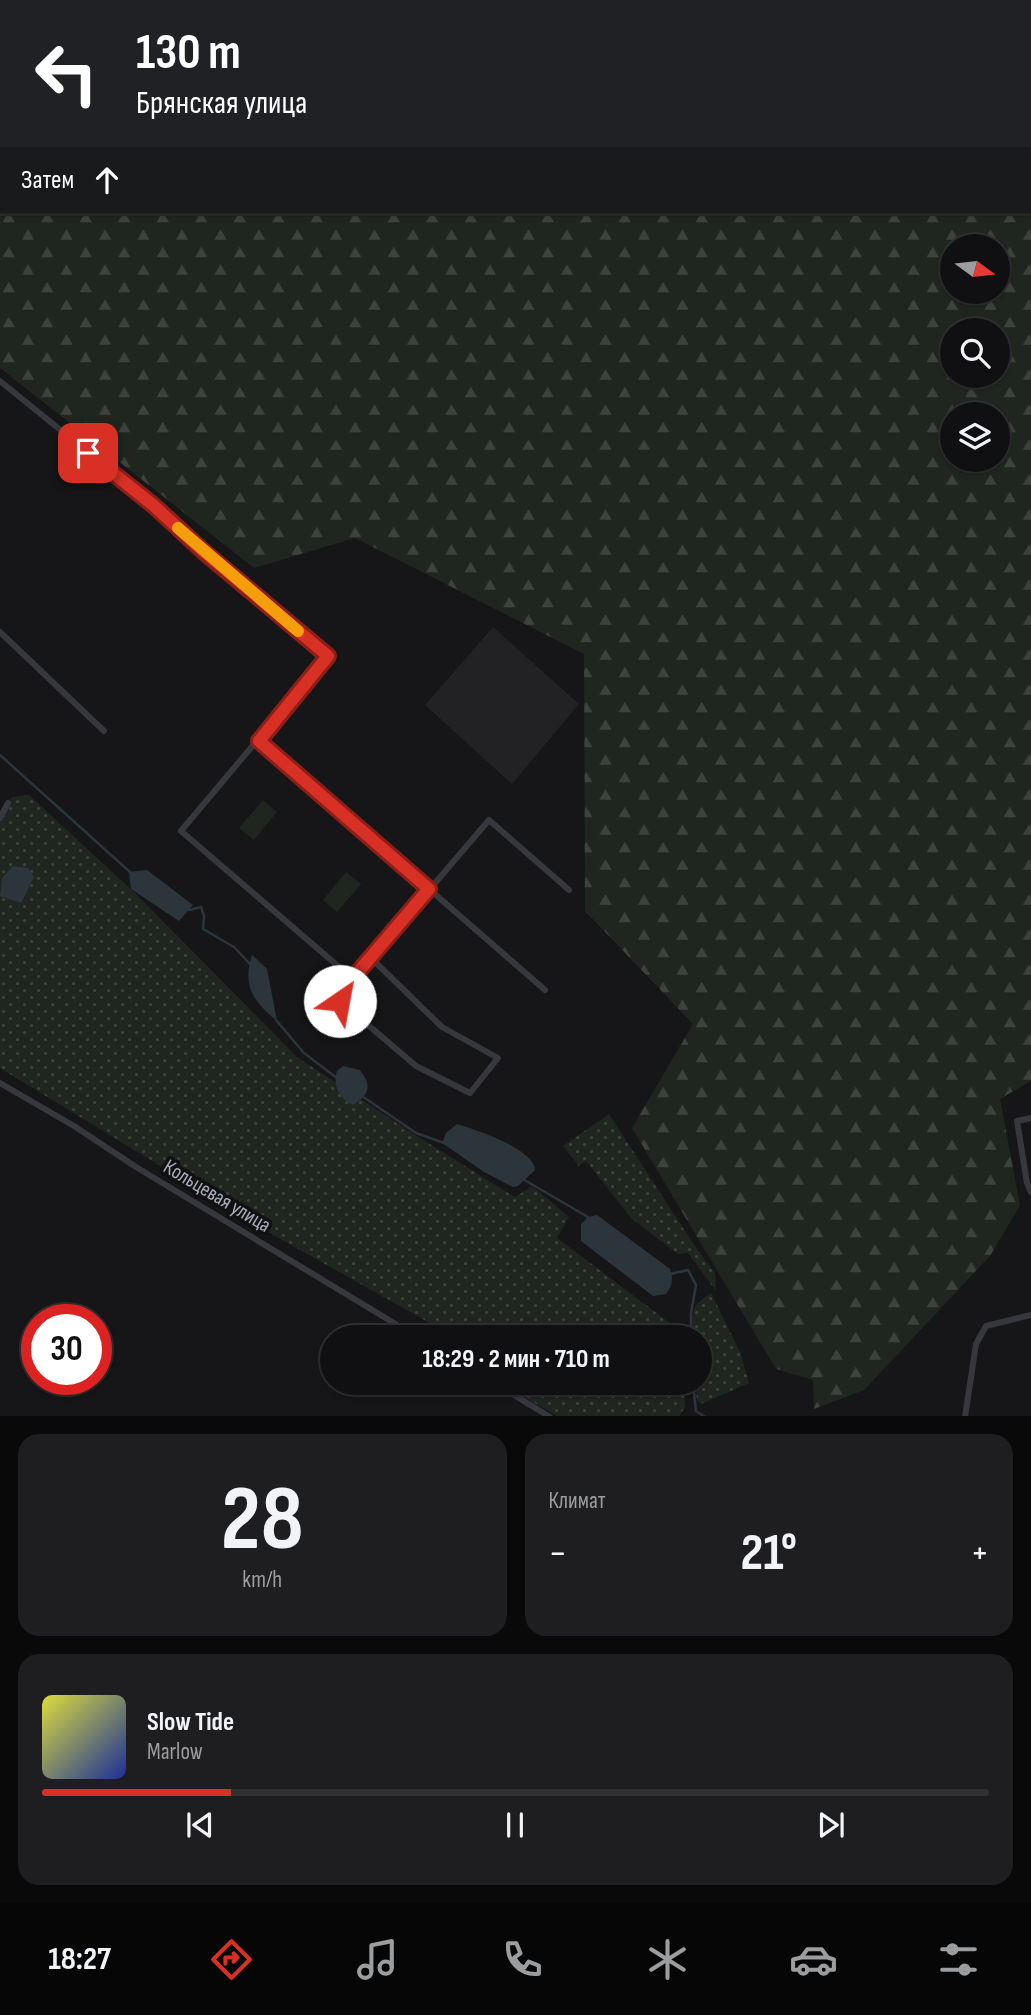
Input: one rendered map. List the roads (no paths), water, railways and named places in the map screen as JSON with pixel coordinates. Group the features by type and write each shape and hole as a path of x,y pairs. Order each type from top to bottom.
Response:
{"street":[{"path":"0,381 153,505 203,551 328,656 181,831 353,979"},
{"path":"0,632 104,731"},
{"path":"259,741 545,990"},
{"path":"0,818 8,803"},
{"path":"371,958 442,1027 498,1058 470,1093 416,1066 340,1001 341,992 489,820 569,890"},
{"name":"Кольцевая улица","path":"0,1083 397,1325"},
{"path":"1031,1118 1017,1121 1027,1183 1031,1192"},
{"path":"965,1416 976,1344 986,1326 1031,1315"},
{"path":"515,1395 550,1416"}],"waterway":[{"path":"0,755 130,872"},
{"path":"186,908 189,910 201,907 204,916 203,929 234,947 250,964"},
{"path":"276,1020 304,1053 337,1078"},
{"path":"362,1096 416,1133 444,1143"},
{"path":"521,1178 588,1217"},
{"path":"670,1274 688,1270 696,1285 691,1325"},
{"path":"694,1395 696,1411 704,1416"}]}
